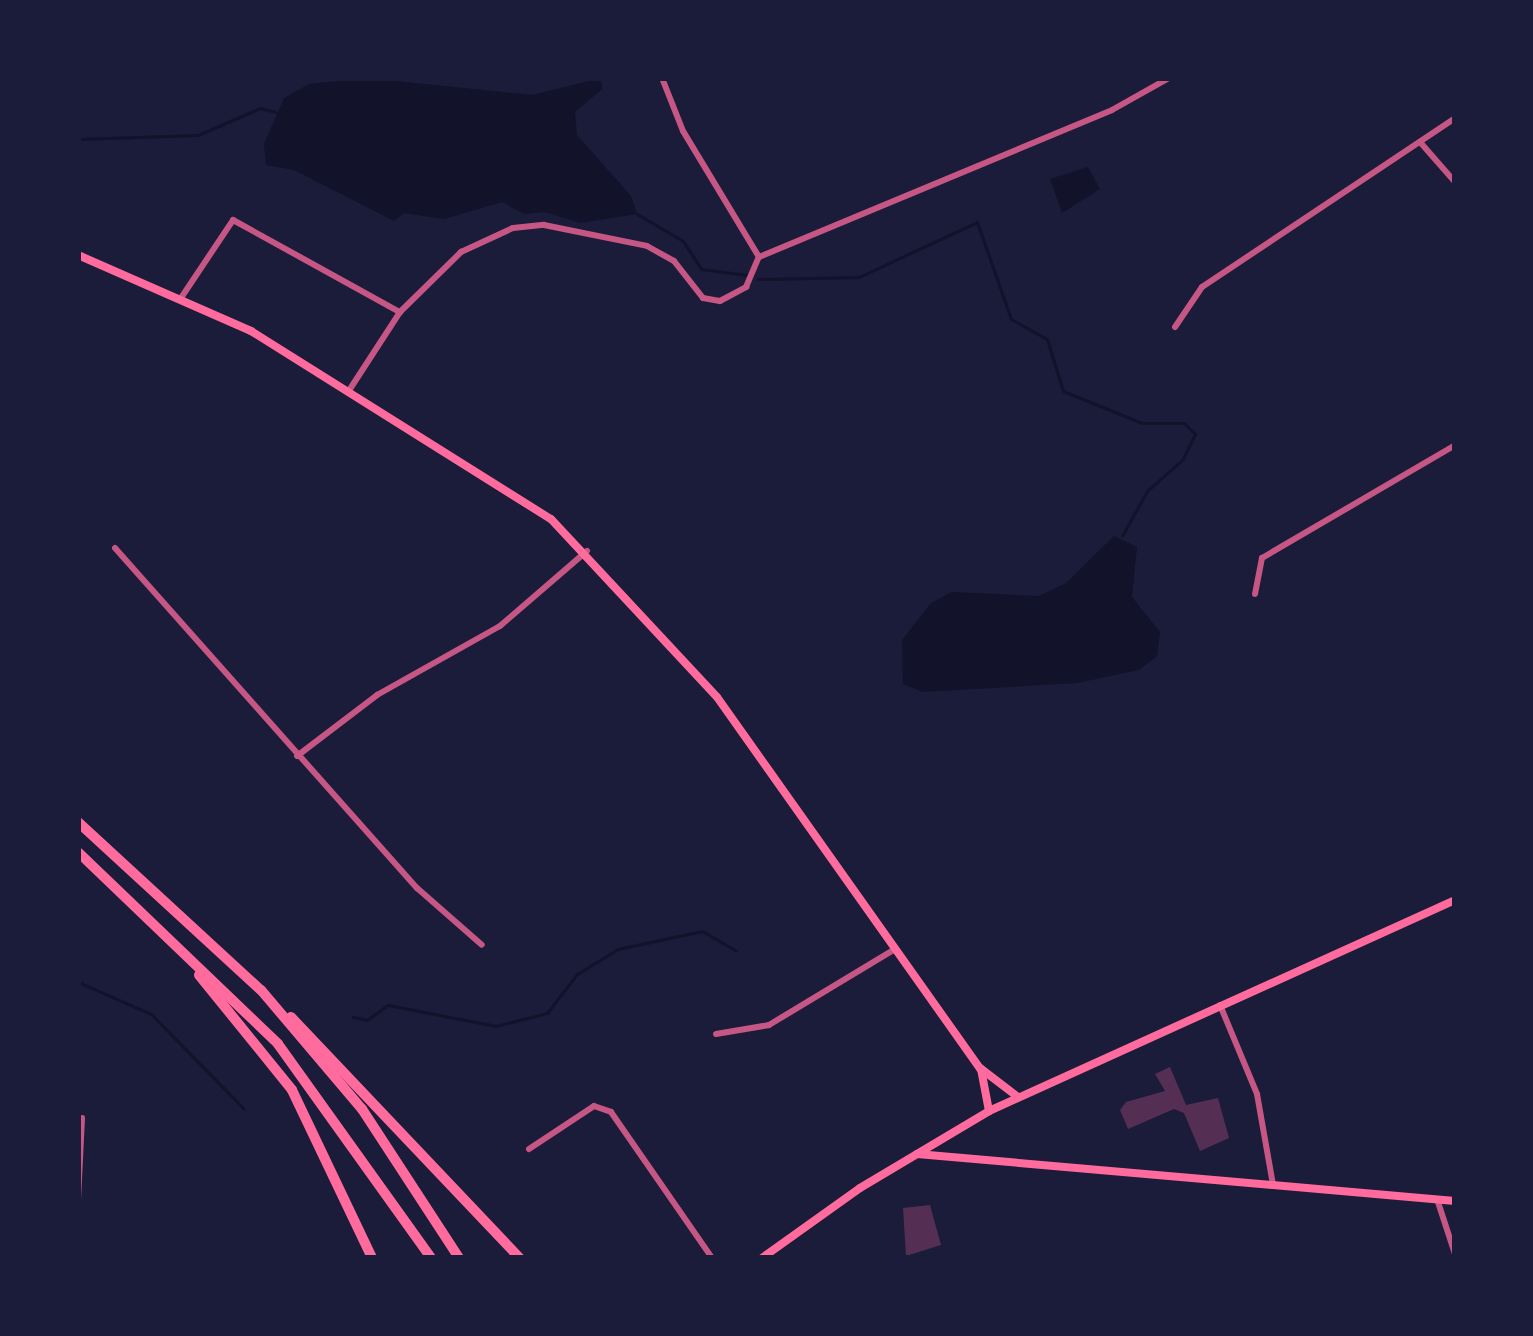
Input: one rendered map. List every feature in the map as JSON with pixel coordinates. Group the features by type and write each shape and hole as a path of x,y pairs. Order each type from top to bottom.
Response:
{"highway":[{"path":"78,822 261,990 520,1258"},
{"path":"78,852 278,1044 431,1258"},
{"path":"170,940 292,1090 372,1258"},
{"path":"261,990 362,1109 459,1258"}],"main road":[{"path":"78,254 181,298 350,389 512,490 587,551 717,697 980,1068 1018,1097"},
{"path":"762,1258 779,1253 915,1154 989,1111 1455,900"},
{"path":"980,1068 989,1111"},
{"path":"915,1154 1455,1201"}],"street":[{"path":"662,78 683,131 758,256"},
{"path":"350,389 400,312 460,252 513,228 544,225 647,246 674,261 703,298 720,302 746,287 758,256 1112,110 1169,78"},
{"path":"1175,327 1202,287 1455,118"},
{"path":"1420,142 1455,182"},
{"path":"181,298 233,220 400,312"},
{"path":"1255,594 1262,558 1455,445"},
{"path":"115,548 416,888 482,945"},
{"path":"297,756 377,695 500,626 587,551"},
{"path":"716,1034 769,1024 895,949"},
{"path":"1220,1004 1257,1094 1273,1184"},
{"path":"529,1149 594,1106 611,1112 712,1258"},
{"path":"78,1200 82,1118"},
{"path":"1437,1199 1455,1254"}],"shaded area":[{"path":"366,78 532,95 601,78 602,89 575,112 577,135 631,196 637,214 580,223 545,212 524,214 502,202 444,219 404,213 394,221 294,170 266,165 264,144 284,98 309,84"},
{"path":"1088,167 1100,189 1062,213 1050,179"},
{"path":"1114,536 1137,547 1132,597 1160,632 1157,656 1139,670 1077,683 923,692 903,684 902,640 931,603 952,592 1039,596 1066,583"}],"building":[{"path":"1170,1067 1186,1105 1218,1098 1229,1138 1200,1151 1184,1113 1174,1109 1128,1129 1120,1110 1126,1102 1165,1091 1155,1074"},
{"path":"930,1205 941,1245 906,1256 903,1208"}],"waterway":[{"path":"78,139 198,135 260,108 276,112"},
{"path":"637,214 683,241 701,269 747,275"},
{"path":"758,279 859,277 977,222 1011,319 1047,339 1063,391 1142,423 1184,423 1195,434 1183,459 1147,491 1122,536"},
{"path":"353,1017 367,1020 388,1005 496,1026 547,1013 577,974 618,949 702,931 736,951"},
{"path":"78,982 151,1014 243,1108"}]}
